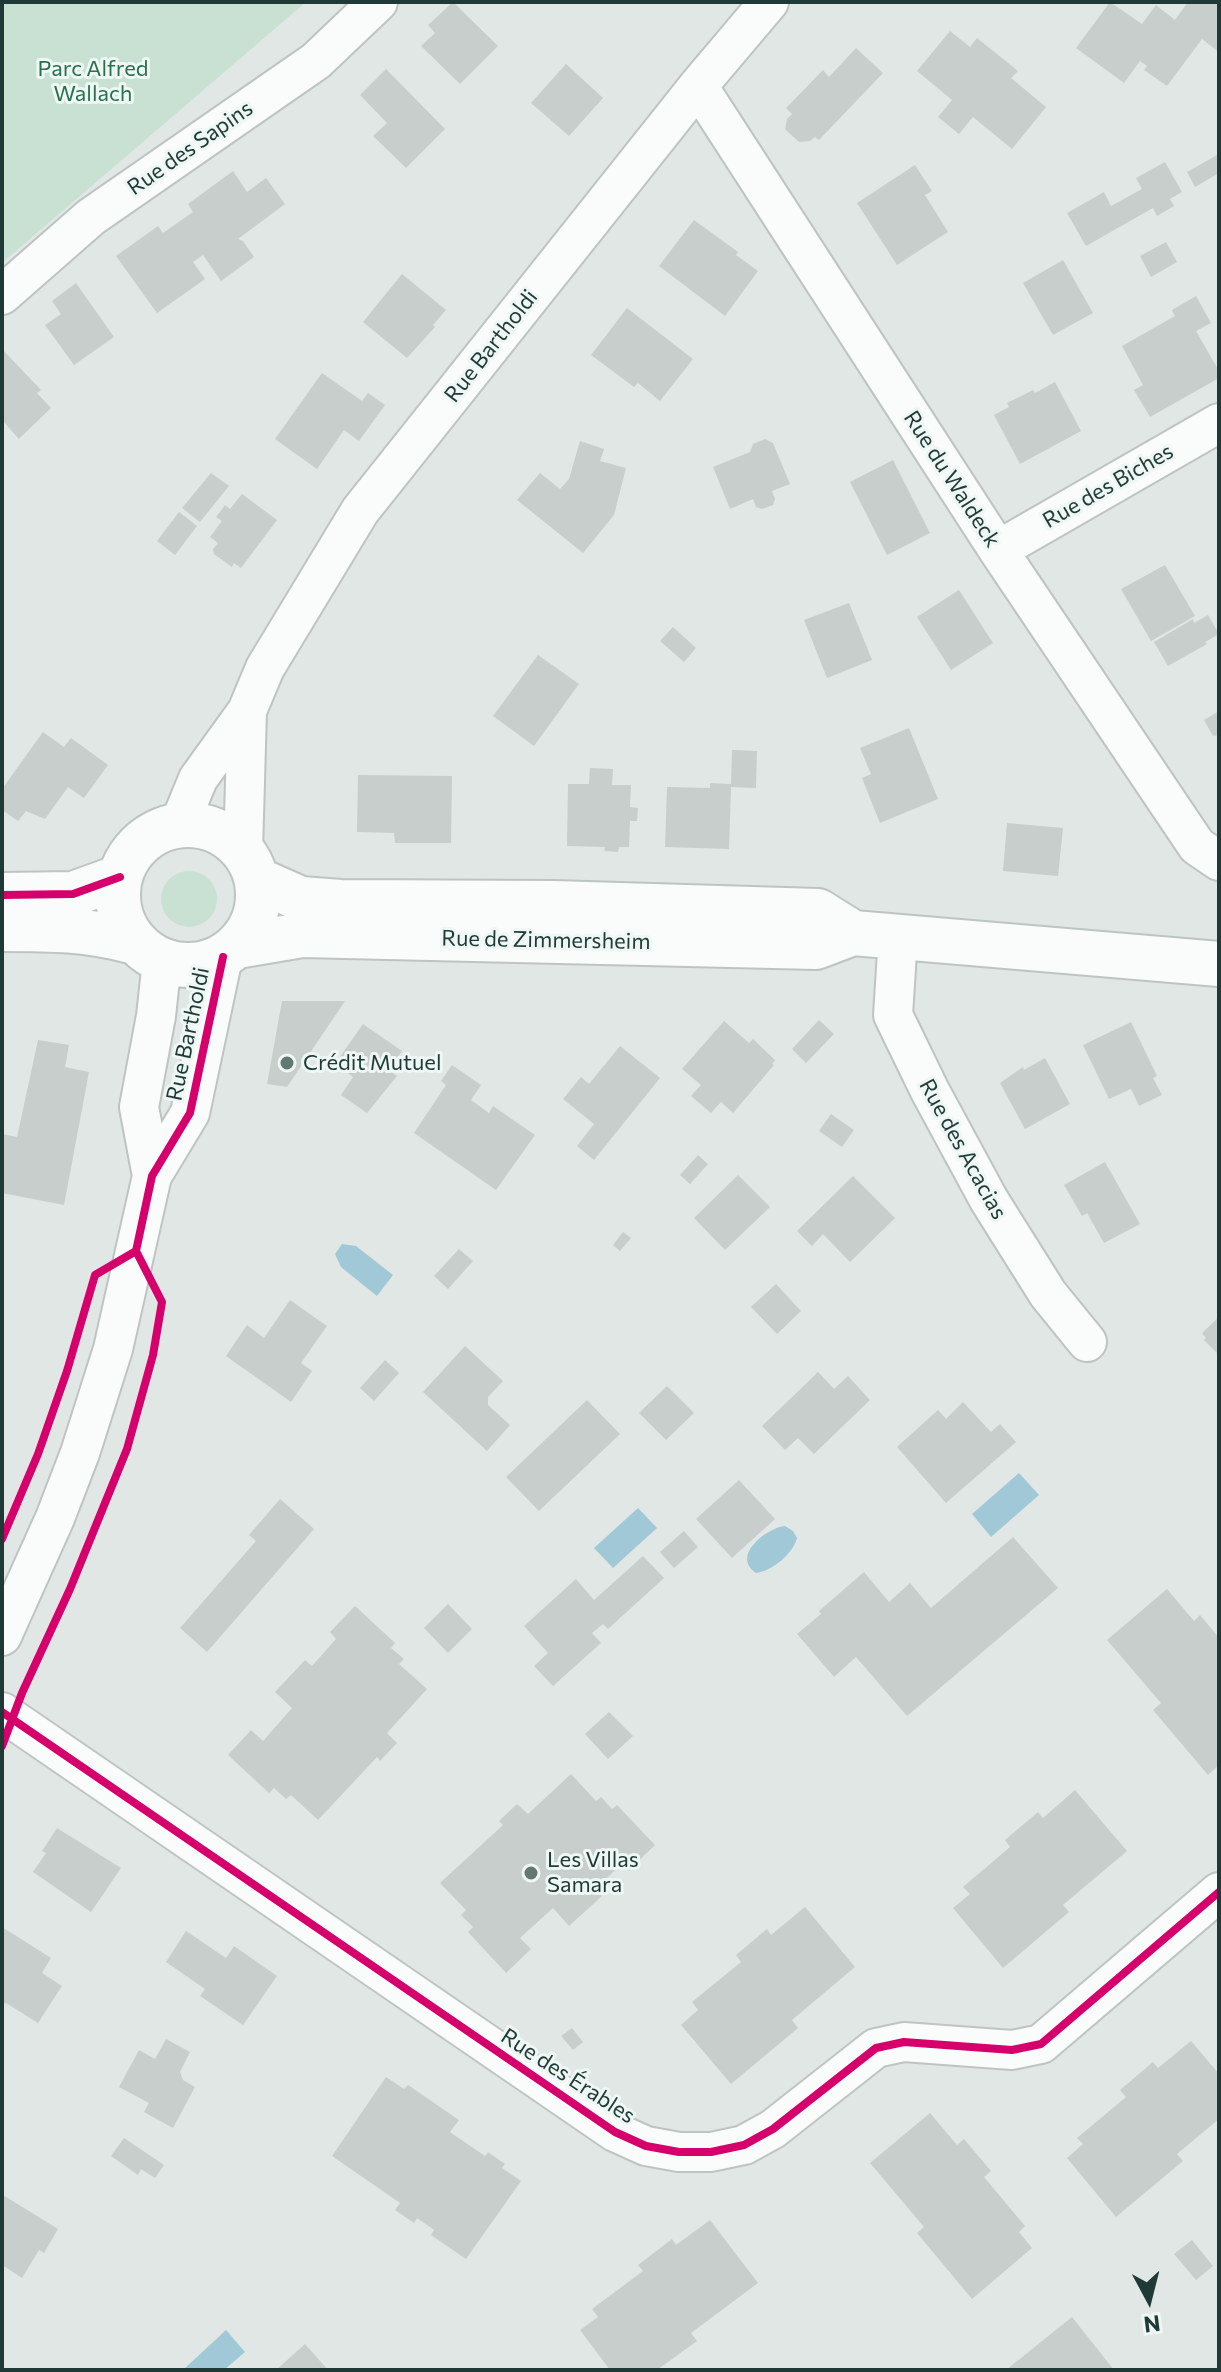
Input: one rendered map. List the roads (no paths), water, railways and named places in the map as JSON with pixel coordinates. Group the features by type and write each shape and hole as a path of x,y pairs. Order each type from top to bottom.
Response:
{"main road":[{"path":"2,929 73,929 104,934 148,952 184,966 207,963 230,952 249,932 259,897 250,865 217,830 179,825 159,831 142,842 129,858 120,877 120,914 148,952"},
{"name":"Rue de Zimmersheim","path":"250,865 301,899 818,911 853,933"},
{"path":"2,895 73,894 120,877"},
{"name":"Rue de Zimmersheim","path":"230,952 302,935 816,947 853,933 1219,964"}],"street":[{"name":"Rue des Sapins","path":"2,295 91,217 316,61 378,2"},
{"name":"Rue Bartholdi","path":"179,825 198,779 247,711 284,634 360,511 698,86 769,2"},
{"name":"Rue du Waldeck","path":"698,86 998,550 1197,846 1219,861"},
{"name":"Rue des Biches","path":"998,550 1219,423"},
{"name":"Rue Bartholdi","path":"247,711 250,865"},
{"name":"Rue des Acacias","path":"898,937 893,1015 989,1200 1048,1294 1087,1342"},
{"name":"Rue Bartholdi","path":"148,952 156,1016 139,1107 152,1176"},
{"name":"Rue Bartholdi","path":"2,1636 30,1578 80,1453 113,1349 152,1176 190,1113 230,952"},
{"name":"Rue des Érables","path":"2,1712 615,2132 646,2146 679,2152 711,2152 754,2140 773,2129 876,2048 904,2042 1012,2050 1041,2044 1219,1892"}],"water":[{"path":"342,1244 356,1246 393,1275 377,1296 341,1267 335,1254"},
{"path":"1019,1473 1039,1495 991,1537 972,1514"},
{"path":"638,1508 657,1528 613,1568 594,1548"},
{"path":"785,1526 797,1538 795,1544 775,1565 756,1573 749,1566 747,1558 750,1550 770,1531"},
{"path":"226,2330 245,2352 224,2370 183,2370"}],"place":[{"name":"Crédit Mutuel","path":"287,1063"},
{"name":"Les Villas Samara","path":"531,1873"}],"park label":[{"name":"Parc Alfred Wallach","path":"93,82"}]}
